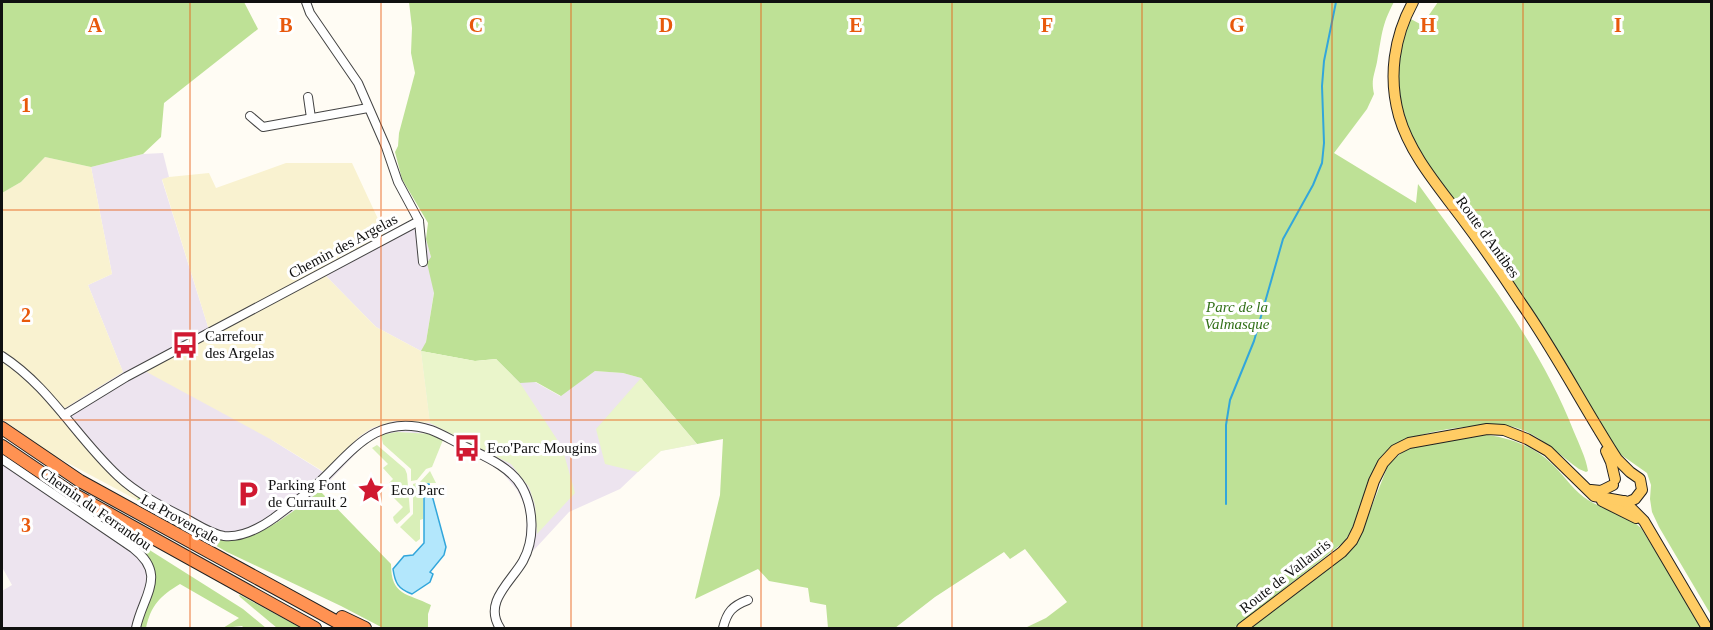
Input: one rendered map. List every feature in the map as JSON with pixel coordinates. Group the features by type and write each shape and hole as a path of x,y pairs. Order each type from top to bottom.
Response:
{"highway":[{"name":"La Provençale","path":"2,428 80,481 348,628"},
{"name":"La Provençale","path":"2,446 44,476 122,522 315,628"},
{"path":"122,522 162,552"},
{"path":"220,558 265,576 365,628"}],"main road":[{"name":"Route d'Antibes","path":"1407,2 1394,35 1388,70 1390,103 1400,136 1416,164 1526,317 1606,451 1611,462 1614,482"},
{"name":"Route d'Antibes","path":"1413,2 1399,35 1393,70 1395,102 1405,133 1421,162 1524,307 1617,459 1630,472"},
{"name":"Route de Vallauris","path":"1242,628 1342,552 1352,541 1374,481 1383,463 1395,450 1409,442 1487,429 1504,430 1548,451 1590,492 1636,518 1666,558"},
{"path":"1590,492 1600,491 1614,482 1621,473 1630,472 1640,478 1641,502 1648,519 1712,624"},
{"path":"1614,482 1614,493 1644,520 1707,628"},
{"path":"1590,492 1632,501 1641,494"}],"street":[{"name":"Chemin des Argelas","path":"64,415 126,377 419,221 398,182 386,147 358,83 310,13 306,2"},
{"path":"308,97 310,118"},
{"path":"250,116 263,127 368,108"},
{"path":"419,221 423,262"},
{"path":"2,356 33,382 124,482 219,535 243,534 270,521 312,489 362,440 396,426 433,431 491,460 514,475 522,486 529,503 532,522 529,546 523,561 495,602 497,628"},
{"name":"Chemin du Ferrandou","path":"2,459 132,548 148,562 152,580 135,628"},
{"path":"723,628 728,613 736,605 747,600"}],"shaded area":[{"path":"163,153 169,177 162,180 209,330 272,440 323,472 360,436 372,428 394,421 430,423 421,351 376,327 325,275 417,224 426,239 431,257 434,292 426,342 422,351 535,382 560,396 595,371 623,373 641,378 697,444 660,451 620,489 569,512 533,551 525,544 527,517 523,502 517,490 500,470 433,434 397,432 381,435 366,443 320,491 281,520 247,537 229,541 217,539 139,496 62,409 123,372 88,285 112,274 91,167 143,154"},
{"path":"45,157 91,167 112,274 88,285 123,372 62,410 139,496 137,500 53,455 2,419 2,193 21,182"},
{"path":"286,163 352,163 385,234 322,269 325,275 376,327 421,351 430,423 394,421 372,428 360,436 324,472 272,440 143,370 209,330 162,179 209,173 216,188"},
{"path":"2,459 140,544 138,550 151,563 155,576 139,628 2,628 2,591 12,585 2,567"}],"green space":[{"path":"2,2 244,2 258,29 164,103 161,137 143,154 91,167 45,157 21,182 2,193"},
{"name":"Parc de la Valmasque","path":"409,2 1394,2 1382,31 1373,78 1374,94 1367,109 1334,153 1416,203 1418,184 1483,273 1543,366 1560,398 1588,471 1579,469 1540,440 1514,427 1484,425 1465,427 1425,434 1407,440 1383,455 1370,481 1351,531 1344,542 1234,628 1025,628 1046,618 1067,602 1025,549 1010,559 1004,552 935,597 895,628 828,628 826,605 810,602 808,588 769,581 758,569 695,599 720,495 723,439 697,444 641,378 623,373 595,371 561,396 536,382 520,383 496,359 475,361 421,351 426,342 434,293 427,263 431,257 426,239 428,223 402,179 395,152 415,73 411,53 412,28"},
{"path":"1438,2 1711,2 1711,615 1652,512 1651,485 1647,473 1620,454 1501,266 1405,134 1393,72 1407,17 1422,25"},
{"path":"421,351 475,361 496,359 520,383 562,447 575,493 537,534 535,505 529,487 511,464 430,423"},
{"path":"641,378 697,444 661,451 638,472 605,464 596,429"},
{"path":"397,432 433,434 443,440 432,467 426,469 417,480 411,481 411,469 383,444 381,435"},
{"path":"1480,434 1511,440 1539,453 1583,497 1628,518 1641,528 1703,628 1249,628 1360,536 1389,463 1404,451 1414,447"},
{"path":"377,445 405,469 407,474 410,512 397,524 393,517 403,507 394,498 398,493 389,483 393,479 383,468 388,464 372,448"},
{"path":"430,471 436,483 423,483 423,519 420,520 420,539 416,542 400,527 413,514 413,484 420,482"},
{"path":"320,491 391,564 397,588 431,605 428,614 428,628 383,628 227,552 137,500 139,496 217,539 231,540 272,526"},
{"path":"140,544 243,609 266,628 244,628 242,626 223,628 239,618 180,584 157,602 146,628 139,628 155,576 151,563 138,550"},
{"path":"240,595 301,628 277,628"}],"water":[{"path":"424,484 429,484 446,547 444,555 430,572 433,574 430,582 412,594 398,585 393,569 404,556 413,555 424,543"}],"waterway":[{"path":"1226,504 1226,425 1230,400 1254,341 1283,239 1313,185 1322,163 1324,61 1336,2"}],"place":[{"name":"Carrefour des Argelas","path":"185,345"},
{"name":"Eco'Parc Mougins","path":"467,448"},
{"name":"Eco Parc","path":"371,490"},
{"name":"Parking Font de Currault 2","path":"248,494"}]}
